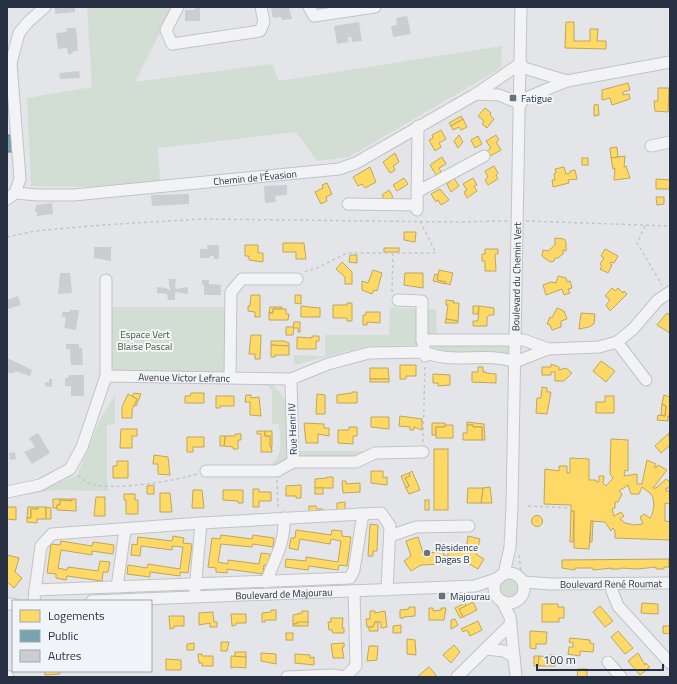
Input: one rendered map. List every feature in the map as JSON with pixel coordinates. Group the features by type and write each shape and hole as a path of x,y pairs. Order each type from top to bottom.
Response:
{"street":[{"path":"7,42 19,33 27,23 45,7"},
{"path":"178,7 166,30 172,44 260,30 264,22 261,7"},
{"path":"309,7 314,16 374,7"},
{"name":"Boulevard du Chemin Vert","path":"501,576 510,547 515,362 516,221 521,102 522,7"},
{"path":"14,192 20,179 11,99 11,63 19,33"},
{"path":"476,94 499,95 521,102 568,81 670,62"},
{"path":"521,65 568,81"},
{"name":"Chemin de l'Évasion","path":"14,192 38,195 74,195 339,169 356,163 476,94 521,65"},
{"path":"348,204 417,207 418,126"},
{"path":"651,146 670,142"},
{"path":"417,192 484,156"},
{"path":"230,377 231,292 242,279 297,279"},
{"path":"7,492 40,485 70,469 82,447 106,376 106,280"},
{"path":"515,362 548,349 599,347 617,342 633,329 658,300 669,293"},
{"path":"398,300 422,301 422,340 425,354"},
{"path":"422,340 524,340 548,349"},
{"path":"617,342 646,380"},
{"name":"Avenue Victor Lefranc","path":"106,376 291,379 328,364 369,353 425,354 436,357 502,357 515,362"},
{"name":"Rue Henri IV","path":"206,471 277,470 293,462 291,379"},
{"path":"293,462 356,462 374,453 423,452"},
{"path":"34,600 41,546 52,534 125,530 201,523 381,513 390,526 387,590"},
{"path":"35,590 350,578 354,570 362,520 360,514"},
{"path":"266,582 279,555 281,518"},
{"path":"195,597 201,523"},
{"path":"390,536 416,527 469,526"},
{"path":"117,587 125,530"},
{"name":"Boulevard du Chemin Vert","path":"510,547 521,587"},
{"path":"516,677 510,621 500,598 494,589 501,576 511,573 521,587"},
{"name":"Boulevard de Majourau","path":"118,600 475,586 501,576"},
{"name":"Boulevard René Roumat","path":"521,587 551,584 670,583"},
{"path":"612,584 612,591 618,606 670,663"},
{"name":"Boulevard de Majourau","path":"475,586 500,598"},
{"path":"500,598 511,602 521,587"},
{"path":"457,677 486,649 510,621 521,587"},
{"path":"287,677 332,675 344,677 356,666 354,591"},
{"path":"486,649 504,651 514,657"},
{"path":"608,662 621,677"}],"path":[{"path":"297,279 308,270 315,269 347,253 436,253 420,222 417,207"},
{"path":"7,237 102,224 202,219 420,222 516,221 670,226"},
{"path":"645,226 637,243 669,293"},
{"path":"392,254 392,294 398,300"},
{"path":"423,452 425,354"},
{"path":"70,469 86,482 102,485 155,483 178,480 206,471"},
{"path":"277,470 281,518"},
{"path":"528,506 571,508"}],"green space":[{"path":"87,7 173,7 135,82 272,64 279,81 502,46 501,68 349,157 317,161 296,132 158,148 160,181 98,187 31,186 27,98 92,87"},
{"name":"Espace Vert Blaise Pascal","path":"112,307 226,307 225,371 111,374"},
{"path":"390,307 417,309 417,345 369,346 294,365 294,355 325,356 325,335 389,335"},
{"path":"426,309 436,309 437,335 426,337"},
{"path":"432,344 507,345 510,349 510,357 434,353"},
{"path":"267,385 274,386 282,395 288,407 290,417 290,442 288,455 287,459 278,466 267,466 277,459 280,449 280,436 279,424 272,424 272,390"},
{"path":"115,395 115,424 107,425 107,481 109,491 54,490 7,498 44,489 77,475 101,418"},
{"path":"298,451 364,451 362,456 351,459 303,459 299,456"},
{"path":"509,579 515,582 518,588 515,594 509,597 503,594 500,588 503,582"}],"building: Logements":[{"path":"566,22 574,22 574,41 590,41 590,29 598,29 597,41 606,41 606,49 565,48"},
{"path":"628,83 630,90 623,92 623,95 629,94 630,99 612,105 610,98 602,100 602,90"},
{"path":"658,88 669,88 668,112 655,111 654,101 658,101"},
{"path":"598,104 599,115 594,116 594,105"},
{"path":"485,108 491,113 490,115 494,119 487,128 482,124 484,121 478,116"},
{"path":"461,116 463,119 451,126 449,123"},
{"path":"463,119 467,127 461,130 459,127 453,130 451,126"},
{"path":"441,130 446,139 439,143 441,147 435,151 429,140 433,138 432,135"},
{"path":"459,135 463,142 458,148 454,141"},
{"path":"496,135 499,140 496,142 501,150 490,156 487,151 491,148 486,141"},
{"path":"478,136 482,144 475,148 471,140"},
{"path":"617,147 618,157 611,158 610,148"},
{"path":"395,153 399,162 393,166 395,170 390,173 383,162"},
{"path":"625,156 624,167 626,166 630,178 614,180 615,168 613,169 611,158"},
{"path":"442,157 446,164 439,168 441,172 436,175 430,165"},
{"path":"582,158 588,158 588,165 582,165"},
{"path":"494,166 498,173 496,175 498,179 488,185 485,180 488,177 485,171"},
{"path":"370,167 376,182 365,188 362,184 358,186 353,177"},
{"path":"564,167 566,174 575,170 577,179 568,180 569,183 553,187 552,180 555,180 555,169"},
{"path":"404,178 408,184 397,191 393,185"},
{"path":"454,178 459,186 451,192 447,184"},
{"path":"473,178 477,185 474,186 477,191 467,198 464,192 467,190 463,184"},
{"path":"656,179 670,180 670,189 656,189"},
{"path":"327,183 332,194 326,197 327,201 321,204 315,192 323,188 322,185"},
{"path":"440,189 449,200 441,205 438,200 436,202 431,194"},
{"path":"389,190 393,197 386,203 382,195"},
{"path":"656,197 664,197 664,204 657,205"},
{"path":"404,232 416,232 415,242 404,240"},
{"path":"555,238 564,239 566,242 566,251 563,250 563,254 558,258 555,258 554,261 550,262 542,256 543,250 548,251 555,245"},
{"path":"283,243 304,243 306,259 296,259 296,252 283,252"},
{"path":"245,245 258,245 258,253 263,253 263,262 249,260 249,256 245,256"},
{"path":"384,248 399,248 399,252 384,252"},
{"path":"485,249 498,249 498,254 495,254 496,271 485,271 485,261 482,261 482,254 485,254"},
{"path":"605,249 618,256 614,263 611,262 610,264 612,265 608,273 600,269 602,266 600,264 604,258 601,256"},
{"path":"350,255 357,255 357,263 349,262"},
{"path":"342,262 352,272 352,284 345,284 345,277 336,269"},
{"path":"373,270 382,273 377,291 374,290 372,294 362,290 362,281 368,283"},
{"path":"439,270 453,273 450,285 437,280"},
{"path":"405,273 423,273 423,288 404,285"},
{"path":"435,274 438,275 437,280 446,282 446,284 433,281"},
{"path":"558,276 566,278 567,282 570,281 572,288 568,289 570,293 564,295 562,289 546,295 543,285 551,282 556,283"},
{"path":"612,288 615,291 618,288 623,293 624,291 627,294 610,311 606,305 610,300 605,296"},
{"path":"251,295 260,295 260,317 255,317 255,312 248,311"},
{"path":"295,295 301,295 301,304 295,303"},
{"path":"446,300 454,301 453,303 459,303 458,321 446,319 448,305 446,305"},
{"path":"347,303 352,303 352,321 347,321 347,318 333,318 333,305 347,305"},
{"path":"301,306 320,308 320,317 301,317"},
{"path":"473,306 479,306 478,314 473,314"},
{"path":"479,306 494,308 494,315 489,315 487,318 487,326 473,326 473,321 478,321"},
{"path":"270,307 282,307 282,309 273,309 273,313 269,313"},
{"path":"557,308 564,311 567,319 561,321 561,327 552,330 550,325 547,324"},
{"path":"273,309 286,309 286,314 289,314 288,320 269,320 269,313 273,313"},
{"path":"366,312 380,312 380,323 367,322 367,325 363,325 363,315 366,315"},
{"path":"581,313 595,314 594,324 589,327 579,329"},
{"path":"667,313 670,316 670,333 657,325"},
{"path":"446,319 458,321 458,323 445,323"},
{"path":"294,322 300,322 300,332 298,332 298,328 293,328"},
{"path":"286,327 294,327 293,335 286,335"},
{"path":"251,335 261,335 260,359 255,359 255,354 249,354"},
{"path":"312,336 319,336 319,341 316,341 316,349 297,349 297,337 312,338"},
{"path":"271,341 284,341 289,343 289,346 271,345"},
{"path":"271,345 289,346 289,355 275,355 275,357 271,357"},
{"path":"601,361 615,371 606,382 593,371"},
{"path":"551,364 559,367 559,370 566,368 572,373 564,381 555,381 555,372 551,372 551,375 542,375 542,367 551,367"},
{"path":"400,365 416,365 416,376 406,376 406,379 400,379"},
{"path":"478,367 483,367 483,372 496,374 496,383 472,382 472,372 478,372"},
{"path":"370,368 388,368 389,379 370,379"},
{"path":"433,374 450,375 450,385 438,386 438,383 433,383"},
{"path":"370,379 389,379 389,382 370,382"},
{"path":"542,387 547,388 547,392 551,392 547,414 536,413 537,398 541,398"},
{"path":"357,392 357,403 337,403 337,395"},
{"path":"134,393 141,394 136,406 134,405 137,399 132,396"},
{"path":"191,393 204,393 204,403 185,403 185,396 190,396"},
{"path":"128,394 137,399 132,410 132,418 122,418 122,407"},
{"path":"317,394 325,395 325,414 316,414"},
{"path":"246,395 251,395 251,398 259,397 261,416 250,415 250,402 245,402"},
{"path":"664,395 670,397 670,416 668,416 668,421 657,420 658,415 665,416 666,406 662,404"},
{"path":"216,396 234,396 234,406 220,406 220,408 216,408"},
{"path":"605,396 614,396 614,413 596,413 596,402 605,402"},
{"path":"662,404 666,406 665,416 661,415"},
{"path":"400,416 422,419 422,430 414,427 414,430 410,430 410,427 399,426"},
{"path":"371,417 389,417 389,429 371,427"},
{"path":"467,422 484,424 485,440 482,440 482,427 467,425"},
{"path":"304,423 324,424 324,428 329,428 329,436 318,434 318,443 306,443"},
{"path":"432,423 445,423 445,427 436,427 436,435 432,435"},
{"path":"445,425 453,425 453,438 436,438 436,427 445,427"},
{"path":"467,425 482,427 482,440 463,440 463,433 467,433"},
{"path":"349,427 357,427 357,436 353,436 353,444 338,443 338,430 349,430"},
{"path":"121,429 137,429 137,436 132,436 132,448 120,448"},
{"path":"257,431 265,431 265,436 270,436 272,452 261,452 261,434 257,434"},
{"path":"265,431 272,431 272,447 270,447 270,436 265,436"},
{"path":"669,433 670,445 661,453 655,446"},
{"path":"235,434 241,434 241,440 238,440 238,449 224,446 225,436 235,436"},
{"path":"220,436 225,436 224,446 220,446"},
{"path":"187,437 204,437 204,447 193,447 193,452 187,452"},
{"path":"611,439 628,440 628,471 625,470 624,476 637,474 637,484 642,484 647,460 656,464 654,467 656,468 658,465 667,470 653,488 656,488 666,479 670,482 670,488 666,488 666,491 670,491 670,504 665,503 665,521 670,522 670,540 615,538 615,531 613,528 611,531 605,522 591,521 589,549 574,548 574,511 571,511 571,505 544,504 545,469 559,471 559,466 567,466 567,473 570,473 570,458 589,459 589,480 596,480 596,482 599,482 599,476 604,476 603,483 606,486 613,478 610,474","holes":["628,485 631,494 639,494 642,487 653,497 654,506 652,515 650,518 644,514 640,517 643,524 634,525 625,523 620,519 624,516 621,512 614,516 612,509 615,508 615,502 618,502 622,494 619,491"]},
{"path":"434,449 448,449 448,510 434,510"},
{"path":"154,455 168,457 170,475 158,474 158,464 153,464"},
{"path":"117,461 128,461 128,478 113,478 113,466 117,466"},
{"path":"371,471 383,471 383,478 387,477 387,485 371,483"},
{"path":"412,471 420,490 409,494 406,488 409,486 405,478 410,476 409,473"},
{"path":"409,473 410,476 405,478 409,486 406,488 401,476"},
{"path":"333,477 333,488 315,488 315,479"},
{"path":"342,481 346,481 346,484 360,483 360,492 343,493"},
{"path":"154,485 154,494 147,494 147,486"},
{"path":"301,485 301,498 296,498 296,496 286,496 286,486"},
{"path":"490,487 492,503 481,503 483,488"},
{"path":"315,488 323,488 323,494 315,494"},
{"path":"468,488 483,488 481,503 467,503"},
{"path":"253,489 259,489 259,492 271,492 271,501 259,501 259,507 253,507"},
{"path":"193,490 202,490 204,508 192,508"},
{"path":"223,490 243,490 243,503 238,503 238,501 223,500"},
{"path":"160,493 170,493 172,512 160,512"},
{"path":"124,494 135,494 135,500 138,500 138,514 126,514 126,500 124,500"},
{"path":"96,497 105,497 105,516 94,516"},
{"path":"53,499 72,499 72,501 60,500 60,505 57,505 57,508 53,508"},
{"path":"72,499 76,499 76,511 57,510 57,505 60,505 60,500 72,501"},
{"path":"425,500 429,500 429,510 425,510"},
{"path":"345,502 345,512 337,512 337,503"},
{"path":"309,506 316,506 317,509 323,509 323,514 309,514"},
{"path":"7,507 16,507 16,520 7,519"},
{"path":"28,507 38,507 38,509 31,509 31,518 27,518"},
{"path":"38,507 46,507 46,519 37,519 37,523 27,522 27,518 31,518 31,509 38,509"},
{"path":"46,507 51,508 51,519 46,519"},
{"path":"571,511 574,511 573,542 570,542"},
{"path":"535,516 539,516 541,517 541,525 535,526 532,523 532,519"},
{"path":"591,521 593,521 592,542 590,542"},
{"path":"370,524 378,525 377,551 373,551 373,556 368,556"},
{"path":"296,530 331,535 332,530 342,531 342,536 351,537 347,566 339,565 338,570 309,566 308,570 285,567 286,559 306,561 306,557 338,562 341,541 331,539 330,544 300,539 298,550 289,548 291,538 295,538"},
{"path":"221,535 252,539 253,535 274,538 273,547 253,544 252,547 221,544 218,562 228,564 228,560 259,564 261,553 270,554 268,565 264,565 263,574 227,569 227,573 216,572 216,568 208,567 212,538 220,539"},
{"path":"173,536 184,538 183,543 192,544 188,573 180,572 180,576 150,572 150,577 127,574 128,565 147,568 148,564 180,569 183,547 172,546 172,550 141,546 140,556 131,555 132,544 137,545 138,537 172,541"},
{"name":"Résidence Dagas B","path":"468,536 480,539 476,554 484,559 478,569 468,563 421,565 411,571 404,561 411,556 406,541 418,537 423,553 444,552 444,556 448,556 448,552 466,551"},
{"path":"61,541 92,546 93,542 114,545 113,554 92,551 92,555 61,550 58,568 67,570 68,567 98,571 100,561 110,562 108,572 103,572 102,581 67,576 66,580 56,578 56,574 47,573 51,544 60,545"},
{"path":"7,555 19,558 15,572 22,578 14,588 7,582"},
{"path":"669,559 669,567 664,567 664,569 656,569 656,567 593,570 593,568 575,568 575,570 562,568 562,560"},
{"path":"473,602 477,610 463,617 459,609"},
{"path":"465,603 466,606 459,609 463,617 460,618 455,608"},
{"path":"642,603 658,604 658,614 641,613"},
{"path":"542,604 558,604 558,607 564,607 564,618 559,618 559,622 542,622"},
{"path":"600,606 613,621 605,627 593,612"},
{"path":"409,607 415,607 415,616 400,618 400,610 409,609"},
{"path":"429,608 433,608 433,611 446,608 444,620 429,620"},
{"path":"271,610 276,610 276,620 265,620 265,622 262,622 262,613 271,612"},
{"path":"302,611 308,611 308,622 293,624 293,615 302,613"},
{"path":"370,611 375,611 375,613 385,611 387,627 381,628 381,622 375,622 373,627 367,627 366,619 370,619"},
{"path":"213,612 214,622 217,622 217,627 210,627 210,623 199,625 199,613"},
{"path":"231,614 246,614 246,623 236,623 236,625 232,626"},
{"path":"169,616 184,616 184,626 174,626 174,628 170,629"},
{"path":"331,618 343,618 342,628 344,628 344,633 333,633 332,630 329,630 328,622 331,622"},
{"path":"455,619 458,625 451,629 451,620"},
{"path":"478,621 482,630 470,636 467,630 463,632 461,629"},
{"path":"297,622 308,622 308,626 293,626 293,624 297,624"},
{"path":"375,622 378,622 378,631 369,631 369,627 373,627"},
{"path":"401,625 401,633 393,633 393,626"},
{"path":"663,626 670,626 670,634 663,633"},
{"path":"530,631 547,632 546,644 536,644 536,649 530,648"},
{"path":"618,631 633,648 625,654 611,637"},
{"path":"286,633 293,633 293,640 286,640"},
{"path":"570,638 590,640 590,643 594,644 593,652 580,651 580,656 568,654 569,647 573,647 573,643 569,642"},
{"path":"407,639 415,640 416,655 407,654"},
{"path":"221,642 229,642 227,651 221,651"},
{"path":"194,643 194,650 187,650 187,644"},
{"path":"344,643 344,647 342,647 344,658 333,658 331,644"},
{"path":"454,645 460,652 451,663 443,655"},
{"path":"369,646 378,646 377,660 367,661"},
{"path":"235,652 246,652 246,657 235,657"},
{"path":"261,653 276,654 276,664 261,661"},
{"path":"638,653 645,665 646,663 650,667 640,675 628,661"},
{"path":"198,654 202,654 202,656 213,656 213,666 202,666 202,663 199,663"},
{"path":"295,654 310,655 310,658 314,657 314,665 295,663"},
{"path":"550,655 555,655 555,666 538,666 539,656 550,657"},
{"path":"231,656 246,657 246,668 231,668"},
{"path":"534,656 539,656 538,666 534,666"},
{"path":"166,659 181,660 181,670 166,670"},
{"path":"429,667 436,675 434,677 417,677"},
{"path":"578,669 587,669 587,677 577,677"},
{"path":"45,672 59,672 60,674 45,675"}],"building: Public":[{"path":"7,135 10,135 12,152 7,152"}],"building: Autres":[{"path":"75,7 75,12 55,14 55,8"},
{"path":"289,7 292,19 282,20 281,17 273,18 271,8"},
{"path":"195,8 200,8 200,21 185,21 185,10 195,10"},
{"path":"407,16 411,34 393,37 391,26 397,25 396,18"},
{"path":"359,22 362,41 352,42 351,37 348,37 349,42 337,44 334,26"},
{"path":"66,28 76,28 78,51 74,51 71,54 68,54 67,48 58,49 56,33 67,32"},
{"path":"79,71 80,78 60,79 59,73"},
{"path":"287,185 287,195 275,196 276,202 265,203 264,186"},
{"path":"189,194 189,204 152,206 151,195"},
{"path":"52,203 53,214 37,216 37,212 35,212 36,205"},
{"path":"207,245 219,245 219,259 214,259 214,256 210,256 210,258 200,258 200,249 207,249"},
{"path":"94,247 111,247 111,261 94,258"},
{"path":"60,273 70,273 72,293 58,294"},
{"path":"169,279 176,279 176,289 188,287 188,294 175,292 175,300 168,300 167,294 157,293 157,287 166,288 169,290 171,289 169,286"},
{"path":"202,280 209,280 209,284 221,285 221,295 204,295 204,285 202,285"},
{"path":"18,296 21,305 7,309 7,300"},
{"path":"70,310 79,310 76,330 64,328 66,317 62,317 62,312 70,312"},
{"path":"66,344 79,344 79,348 82,348 83,365 71,365 70,349 66,349"},
{"path":"7,358 32,370 30,376 15,371 15,373 7,373"},
{"path":"69,375 84,375 84,396 71,396 71,386 65,386 65,378 68,378"},
{"path":"49,379 52,379 52,387 45,386 45,382 49,383"},
{"path":"38,433 50,453 32,464 24,452 35,447 29,438"},
{"path":"15,452 16,459 10,460 9,453"}],"place":[{"name":"Fatigue","path":"513,98"},
{"name":"Résidence Dagas B","path":"427,553"},
{"name":"Majourau","path":"442,596"}]}
